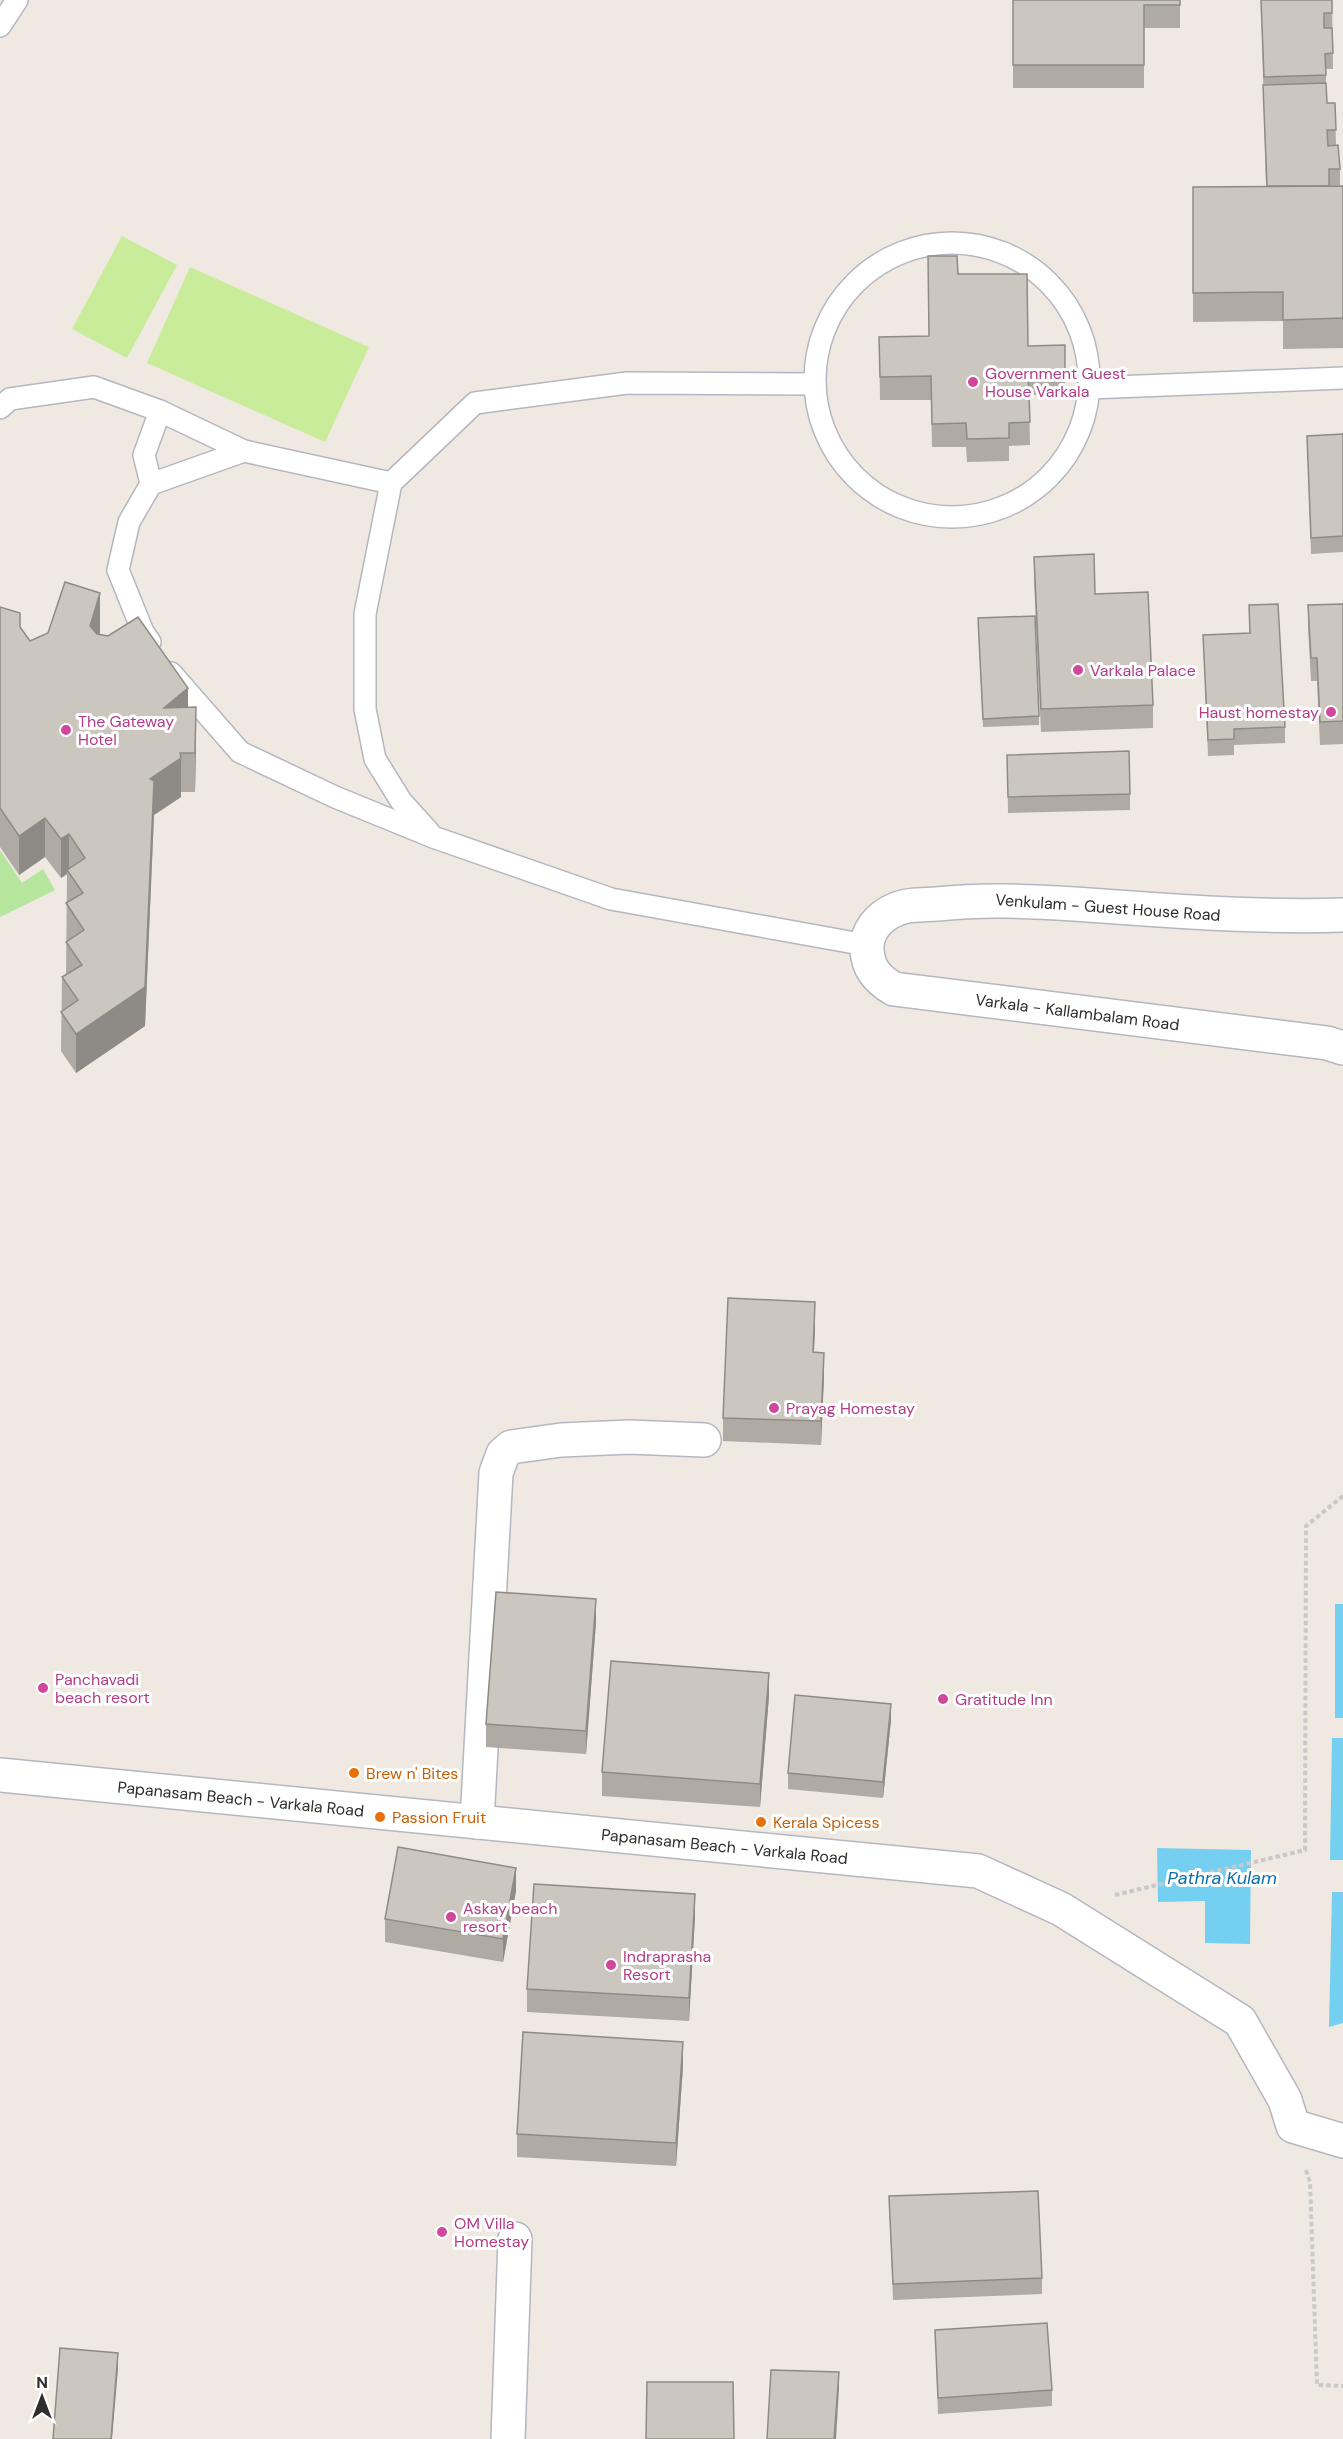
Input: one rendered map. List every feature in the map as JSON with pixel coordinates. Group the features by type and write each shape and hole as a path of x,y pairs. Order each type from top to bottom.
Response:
{"street":[{"name":"Venkulam - Guest House Road","path":"872,933 897,908 989,899 1275,917 1343,915"},
{"name":"Varkala - Kallambalam Road","path":"872,933 867,959 873,972 883,983 894,989 1327,1043 1343,1048"},
{"path":"477,1822 497,1497 496,1473 503,1454 511,1447 561,1440 629,1437 704,1440"},
{"name":"Papanasam Beach - Varkala Road","path":"0,1775 978,1871 1061,1909 1240,2021 1285,2100 1293,2126 1343,2141"},
{"path":"508,2439 515,2239"}],"lane":[{"path":"0,26 17,0"},
{"path":"940,243 987,247 1030,266 1065,299 1085,341 1090,388 1082,430 1059,468 1027,496 987,513 944,518 902,509 864,487 835,454 817,411 814,364 827,319 855,282 894,255 940,243"},
{"path":"1090,388 1343,378"},
{"path":"433,837 401,801 375,759 365,709 365,614 390,483 475,403 627,383 815,384"},
{"path":"0,408 10,399 94,387 160,411 244,451 390,483"},
{"path":"152,483 144,454 160,411"},
{"path":"244,451 152,483 129,522 118,570 143,632 180,686 240,752 335,797 433,837 611,899 872,933"}],"path":[{"path":"1061,1909 1305,1850 1306,1526 1343,1496"},
{"path":"1304,2166 1310,2182 1317,2385 1343,2386"}],"green space":[{"path":"122,236 177,265 127,358 72,329"},
{"path":"190,267 369,347 325,442 147,363"},
{"path":"0,850 22,883 43,869 55,890 0,917"}],"water":[{"path":"1335,1604 1343,1604 1343,1718 1335,1718"},
{"path":"1332,1738 1343,1738 1343,1860 1330,1860"},
{"name":"Pathra Kulam","path":"1157,1848 1251,1850 1250,1944 1205,1943 1205,1901 1158,1902"},
{"path":"1332,1892 1343,1892 1343,2023 1329,2027"}],"building":[{"path":"1013,0 1180,0 1180,5 1144,5 1144,65 1013,65"},
{"path":"1261,0 1332,0 1332,13 1324,13 1324,28 1332,28 1333,53 1325,54 1326,75 1264,77"},
{"path":"1326,83 1327,103 1335,103 1336,130 1327,130 1328,146 1338,145 1340,169 1329,169 1329,186 1267,186 1263,85"},
{"path":"1343,186 1343,318 1283,320 1283,292 1193,293 1193,187"},
{"name":"Government Guest House Varkala","path":"928,256 957,256 958,274 1027,274 1028,346 1065,345 1065,371 1028,372 1030,422 1009,423 1009,438 967,439 966,423 932,424 931,376 880,377 879,337 929,336"},
{"path":"1343,434 1343,536 1311,538 1307,436"},
{"path":"1094,554 1095,594 1148,592 1153,705 1041,709 1034,557"},
{"path":"65,582 100,593 90,626 97,634 108,636 138,617 188,688 164,708 196,707 195,753 180,753 181,758 150,779 154,781 145,987 76,1034 61,1012 78,1000 62,977 82,965 66,942 84,930 66,903 83,893 67,870 85,858 69,834 61,839 45,818 19,836 0,808 0,607 20,613 20,627 30,641 48,633"},
{"path":"1278,604 1285,727 1234,729 1234,739 1208,740 1203,635 1250,633 1249,605"},
{"name":"Haust homestay","path":"1343,604 1343,721 1320,722 1317,658 1311,658 1308,605"},
{"path":"1035,616 1039,716 983,719 978,618"},
{"path":"1129,751 1130,794 1008,797 1007,755"},
{"name":"Prayag Homestay","path":"728,1298 815,1302 813,1352 824,1353 821,1421 723,1418"},
{"path":"496,1592 596,1599 586,1731 486,1724"},
{"path":"611,1661 769,1673 760,1784 602,1772"},
{"path":"795,1695 891,1704 883,1782 788,1773"},
{"name":"Askay beach resort","path":"398,1847 516,1868 503,1939 385,1919"},
{"name":"Indraprasha Resort","path":"534,1884 695,1894 689,1998 527,1989"},
{"path":"523,2032 683,2042 676,2143 517,2134"},
{"path":"1038,2191 1042,2278 893,2284 889,2196"},
{"path":"1047,2323 1052,2390 938,2398 935,2330"},
{"path":"60,2348 118,2353 111,2439 53,2439"},
{"path":"771,2370 839,2372 834,2439 767,2439"},
{"path":"647,2382 733,2382 734,2439 646,2439"}],"place":[{"name":"Government Guest House Varkala","path":"973,382"},
{"name":"Varkala Palace","path":"1078,670"},
{"name":"Haust homestay","path":"1331,712"},
{"name":"The Gateway Hotel","path":"66,730"},
{"name":"Prayag Homestay","path":"774,1408"},
{"name":"Panchavadi beach resort","path":"43,1688"},
{"name":"Gratitude Inn","path":"943,1699"},
{"name":"Brew n' Bites","path":"354,1773"},
{"name":"Passion Fruit","path":"380,1817"},
{"name":"Kerala Spicess","path":"761,1822"},
{"name":"Askay beach resort","path":"451,1917"},
{"name":"Indraprasha Resort","path":"611,1965"},
{"name":"OM Villa Homestay","path":"442,2232"}]}
